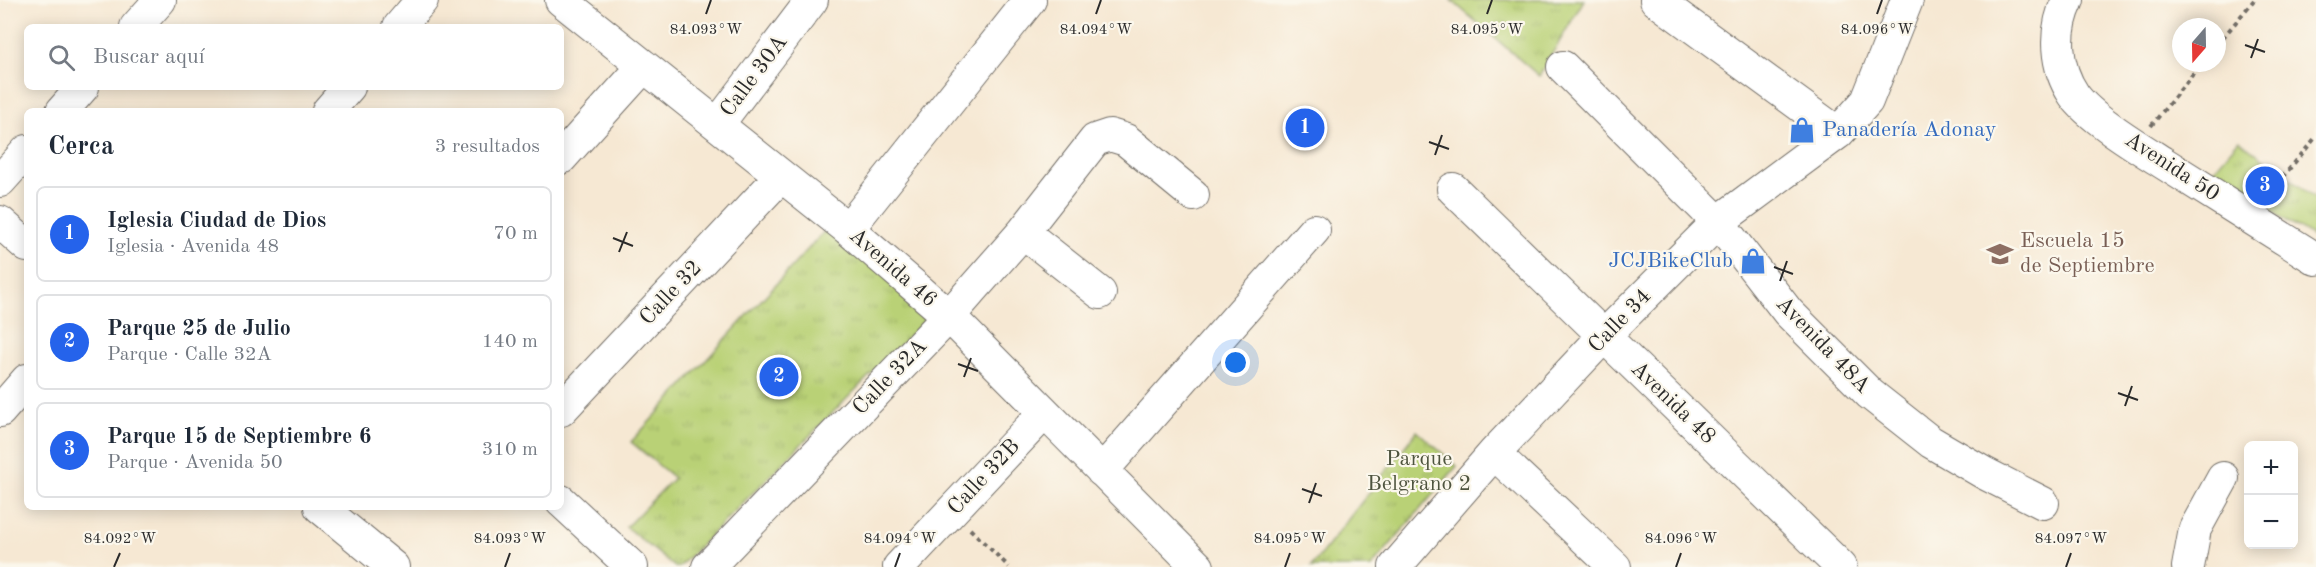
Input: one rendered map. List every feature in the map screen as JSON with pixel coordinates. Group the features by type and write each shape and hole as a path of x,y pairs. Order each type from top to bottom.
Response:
{"street":[{"path":"402,24 422,0"},
{"name":"Avenida 46","path":"561,0 848,229 949,316 1198,567"},
{"path":"848,229 1030,0"},
{"path":"1656,0 1838,134"},
{"name":"Calle 34","path":"1395,567 1494,453 1604,336 1718,222 1838,134 1867,101 1907,0"},
{"name":"Avenida 50","path":"2068,0 2060,21 2058,51 2061,69 2075,96 2084,107 2135,145 2316,259"},
{"name":"Calle 30A","path":"718,124 810,1"},
{"path":"564,155 644,66"},
{"name":"Avenida 48A","path":"1563,67 1718,222 1788,312 1870,394 1931,442 1984,473 2043,503"},
{"path":"65,108 80,90"},
{"path":"330,108 346,90"},
{"name":"Calle 32A","path":"708,567 949,316 1023,232 1095,140 1105,135 1116,135 1135,146 1194,195"},
{"path":"0,181 24,154"},
{"name":"Calle 32","path":"564,407 782,176"},
{"name":"Avenida 48","path":"1452,189 1841,567"},
{"path":"0,222 24,243"},
{"path":"1101,471 1314,230"},
{"path":"1023,232 1100,293"},
{"path":"0,411 24,383"},
{"name":"Calle 32B","path":"899,567 1044,413"},
{"path":"1494,453 1615,567"},
{"path":"2188,567 2195,529 2223,478"},
{"path":"564,504 632,567"},
{"path":"324,510 393,567"}],"path":[{"path":"2226,34 2254,0"},
{"path":"2135,145 2195,72"},
{"path":"2249,217 2316,137"},
{"path":"953,511 1009,567"}],"green space":[{"path":"1451,0 1584,0 1539,76"},
{"path":"2239,140 2316,199 2316,239 2211,173"},
{"path":"832,223 933,312 679,567 675,567 626,527 674,478 631,442"},
{"name":"Parque Belgrano 2","path":"1417,431 1457,466 1371,567 1311,567"}],"place":[{"name":"Iglesia Ciudad de Dios","path":"1305,128"},
{"name":"Panadería Adonay","path":"1802,130"},
{"name":"Parque 15 de Septiembre 6","path":"2265,186"},
{"name":"Escuela 15 de Septiembre","path":"2000,254"},
{"name":"JCJBikeClub","path":"1753,261"},
{"name":"Parque 25 de Julio","path":"779,377"}]}
